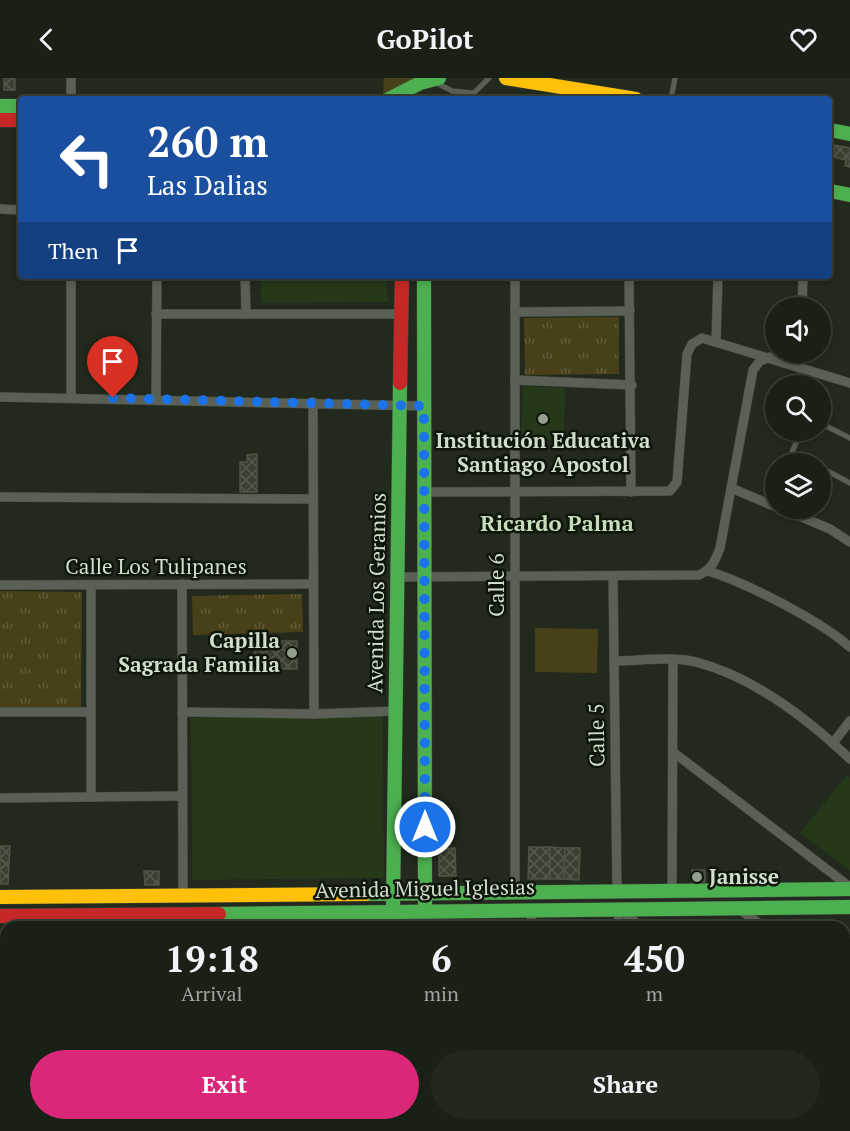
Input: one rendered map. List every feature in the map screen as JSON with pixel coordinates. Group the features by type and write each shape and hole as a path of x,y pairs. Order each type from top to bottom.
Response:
{"main road":[{"path":"506,78 617,96"},
{"path":"404,95 429,81"},
{"path":"423,96 429,81"},
{"path":"0,106 18,106"},
{"path":"0,120 18,120"},
{"path":"832,130 850,134"},
{"path":"832,191 850,195"},
{"name":"Avenida Los Geranios","path":"393,910 402,279"},
{"path":"424,279 425,910"},
{"name":"Avenida Miguel Iglesias","path":"0,897 617,893 850,888"},
{"name":"Avenida Miguel Iglesias","path":"0,916 72,921 393,910 850,906"}],"street":[{"path":"71,78 71,96"},
{"path":"0,209 18,210"},
{"path":"71,279 71,397"},
{"path":"156,279 156,399"},
{"path":"245,279 246,314"},
{"name":"Calle 6","path":"515,279 516,894"},
{"path":"629,279 632,385 631,492"},
{"path":"716,342 718,279"},
{"path":"802,297 803,279"},
{"path":"515,312 630,311"},
{"path":"156,314 401,314"},
{"path":"424,492 670,491 676,485 687,354 692,344 702,338 765,356"},
{"path":"398,577 699,575 708,571 716,561 720,548 753,370 760,361 765,359"},
{"path":"787,363 850,383"},
{"path":"801,363 801,368"},
{"path":"515,380 632,385"},
{"path":"0,397 424,406"},
{"path":"313,402 314,714"},
{"path":"731,488 765,502"},
{"path":"0,497 312,499"},
{"path":"806,519 830,529 850,542"},
{"path":"708,571 750,588 836,635 850,647"},
{"name":"Calle 5","path":"613,576 617,893"},
{"path":"182,584 183,897"},
{"name":"Calle Los Tulipanes","path":"0,585 313,584"},
{"path":"91,585 91,797"},
{"path":"672,892 673,660"},
{"path":"614,661 696,662 743,681 787,707 850,759"},
{"path":"182,712 314,714 396,711"},
{"path":"0,712 91,712"},
{"path":"833,743 850,721"},
{"path":"673,752 850,888"},
{"path":"0,798 182,796"},
{"path":"736,907 756,921"},
{"path":"531,921 532,909"},
{"path":"618,921 619,909"},
{"path":"619,909 634,921"},
{"path":"347,911 348,921"}],"lane":[{"path":"473,96 489,78"},
{"path":"672,96 675,78"},
{"path":"429,81 452,94 474,93"},
{"path":"831,428 850,438"},
{"path":"831,473 850,483"}],"shaded area":[{"path":"261,279 387,279 388,302 261,303"},
{"name":"Institución Educativa Santiago Apostol","path":"523,386 565,388 564,440 521,438"},
{"path":"383,715 384,878 192,880 191,718"},
{"path":"847,775 850,778 850,871 800,833"}],"green space":[{"path":"384,78 418,78 383,95"},
{"path":"619,317 619,374 525,375 524,318"},
{"path":"0,591 82,592 81,707 0,707"},
{"path":"302,594 303,632 193,635 192,596"},
{"path":"535,628 598,629 597,673 535,672"}],"building":[{"path":"4,78 15,78 15,90 4,90"},
{"path":"835,145 850,148 850,167 845,166 846,160 833,157"},
{"path":"257,454 257,492 240,492 240,462 247,462 247,455"},
{"path":"255,641 297,641 297,669 254,669"},
{"path":"0,846 10,846 8,884 0,884"},
{"path":"529,847 550,847 550,879 528,879"},
{"path":"550,847 565,848 564,879 550,879"},
{"path":"455,848 456,876 439,876 439,849"},
{"path":"565,848 580,848 579,880 564,879"},
{"path":"692,870 705,870 705,882 692,882"},
{"path":"144,871 159,871 159,885 145,885"}],"traffic: fast":[{"path":"395,96 420,83 439,78"},
{"path":"0,106 18,106"},
{"path":"832,130 850,134"},
{"path":"832,191 850,195"},
{"path":"424,279 425,904"},
{"path":"393,904 400,383"},
{"path":"365,894 850,889"},
{"path":"219,914 850,907"}],"traffic: slow":[{"path":"506,78 617,96"},
{"path":"0,897 365,894"}],"traffic: jam":[{"path":"0,120 18,120"},
{"path":"400,383 402,279"},
{"path":"0,916 219,914"}],"place":[{"name":"Institución Educativa Santiago Apostol","path":"543,419"},
{"name":"Capilla Sagrada Familia","path":"292,653"},
{"name":"Janisse","path":"697,877"}],"district":[{"name":"Ricardo Palma","path":"557,523"}],"route":[{"path":"113,398 424,406 425,827"}]}
